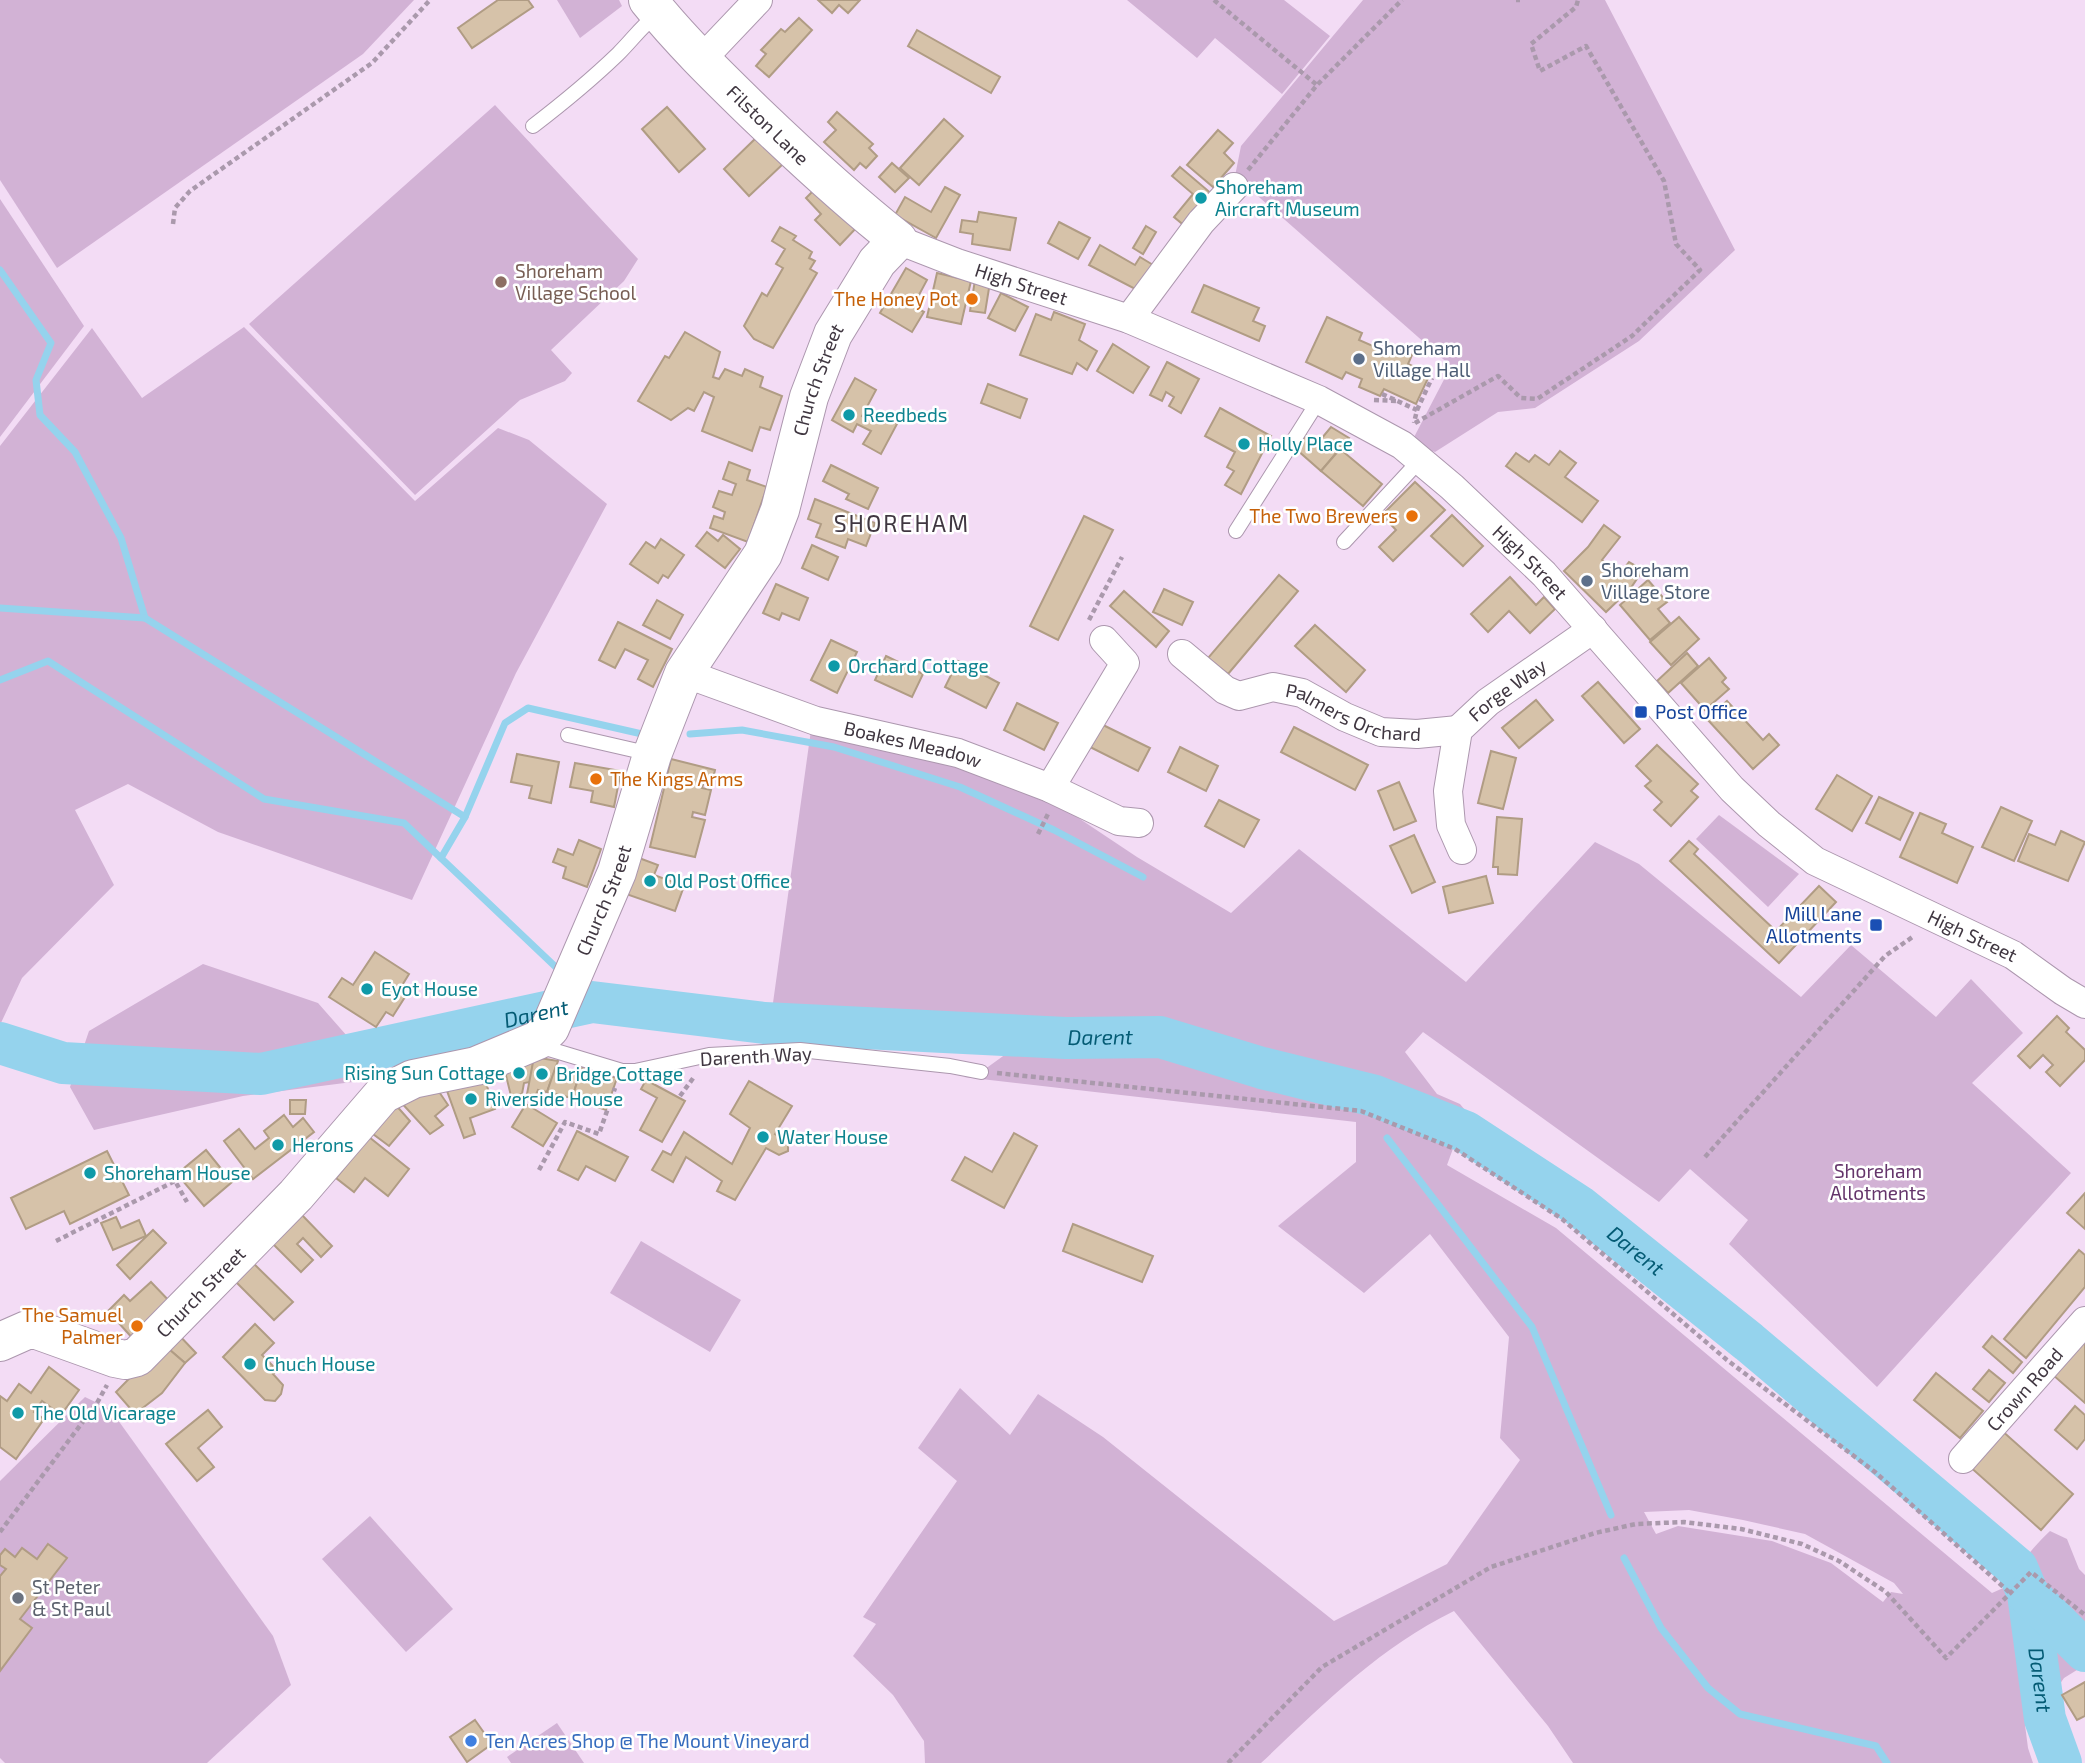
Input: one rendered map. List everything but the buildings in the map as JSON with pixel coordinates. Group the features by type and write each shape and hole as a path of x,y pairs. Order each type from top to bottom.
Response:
{"street":[{"path":"701,60 758,0"},
{"name":"Filston Lane","path":"653,6 701,60 854,206 898,240"},
{"path":"1129,319 1201,222 1234,187"},
{"name":"High Street","path":"898,240 957,263 1129,319 1318,400 1402,445 1452,487 1544,574 1732,789 1769,824 1815,861 2013,955 2085,1004"},
{"name":"Church Street","path":"102,1352 131,1359 153,1342 296,1195 383,1094 413,1079 476,1066 544,1034 583,953 617,872 652,755 684,673 763,554 780,510 809,397 833,334 877,262 898,240"},
{"name":"Forge Way","path":"1462,850 1451,825 1448,791 1458,730 1488,702 1593,629"},
{"path":"1049,801 1125,663 1104,640"},
{"name":"Palmers Orchard","path":"1182,654 1225,690 1239,696 1273,687 1302,693 1345,717 1381,732 1417,734 1458,730"},
{"name":"Boakes Meadow","path":"684,673 816,721 958,753 1049,801 1119,821 1139,823"},
{"name":"Crown Road","path":"1963,1459 2085,1321"},
{"path":"0,1342 17,1333 37,1330 102,1352"}],"lane":[{"path":"533,126 571,97 653,6"},
{"path":"1236,531 1318,400"},
{"path":"1344,542 1420,460"},
{"path":"568,735 652,755"},
{"name":"Darenth Way","path":"544,1034 549,1049 622,1071 635,1071 709,1055 800,1050 950,1066 981,1072"}],"path":[{"path":"173,224 174,208 190,191 372,63 430,0"},
{"path":"1214,0 1317,85"},
{"path":"1234,187 1317,85 1402,0"},
{"path":"1414,424 1499,376 1521,398 1537,399 1632,336 1700,270 1676,244 1664,181 1586,46 1540,71 1531,44 1576,7 1578,0"},
{"path":"1417,410 1432,378"},
{"path":"1104,640 1089,620 1122,556"},
{"path":"1038,834 1049,801"},
{"path":"1705,1157 1885,956 1938,920"},
{"path":"539,1170 565,1122 599,1134 622,1071"},
{"path":"981,1072 1361,1111 1455,1149 1562,1219 1727,1360 1875,1472 2009,1592"},
{"path":"56,1241 175,1181 187,1202"},
{"path":"0,1532 97,1403 108,1382 102,1352"},
{"path":"1228,1763 1322,1667 1491,1567 1595,1533 1636,1524 1684,1522 1741,1529 1802,1544 1839,1561 1886,1592 1946,1658 2009,1592 2031,1573 2085,1615"}],"green space":[{"path":"0,0 414,0 363,54 57,268 0,180"},
{"path":"557,0 619,0 622,6 580,38"},
{"path":"1127,0 1284,0 1330,36 1282,94 1215,38 1197,58"},
{"path":"1363,0 1605,0 1735,250 1639,341 1535,408 1498,412 1435,452 1411,443 1451,366 1235,176 1241,146"},
{"name":"Shoreham Village School","path":"495,105 638,259 624,281 551,350 572,373 565,381 520,400 415,495 249,324"},
{"path":"0,199 84,326 0,437"},
{"path":"244,327 415,501 498,428 529,440 607,504 516,673 412,900 218,832 128,784 75,810 114,885 22,978 0,1025 0,446 92,328 142,398"},
{"name":"Shoreham Allotments","path":"811,730 954,763 1071,813 1137,857 1231,913 1299,849 1466,982 1595,842 1639,864 1801,997 1851,945 1936,1017 1971,979 2023,1033 1972,1083 2071,1173 1877,1387 1729,1244 1748,1220 1690,1169 1659,1202 1423,1032 1405,1052 1437,1094 1460,1104 1469,1115 1447,1165 1556,1228 1992,1593 2010,1585 2027,1556 2050,1531 2067,1539 2079,1569 2085,1575 2085,1665 2064,1678 2033,1723 2025,1725 2033,1763 1573,1763 1548,1726 1454,1611 1426,1626 1375,1661 1329,1699 1261,1763 925,1763 924,1741 893,1695 853,1656 876,1624 863,1617 957,1481 918,1448 960,1388 1010,1435 1038,1394 1103,1437 1334,1621 1447,1564 1520,1460 1500,1438 1509,1337 1430,1234 1364,1293 1278,1226 1356,1162 1356,1122 964,1077 981,1072 1017,1046 1162,1048 1332,1096 1361,1111 1377,1084 1270,1060 1161,1026 1066,1025 772,1010","holes":["1689,1510 1805,1534 1894,1583 1903,1594 1891,1592 1883,1602 1831,1563 1772,1541 1678,1526 1656,1534 1644,1512"]},
{"path":"1719,815 1799,874 1768,907 1696,839"},
{"path":"203,964 318,1003 384,1078 243,1096 94,1130 70,1087 89,1031"},
{"path":"641,1241 741,1300 710,1352 610,1293"},
{"path":"85,1397 110,1409 273,1636 291,1685 207,1763 5,1763 0,1758 0,1481"},
{"path":"370,1516 453,1609 406,1652 322,1559"},
{"path":"557,1723 584,1763 511,1763 507,1757"}],"waterway":[{"path":"0,270 51,343 36,380 40,415 75,452 121,538 145,618"},
{"path":"0,608 145,618 465,817"},
{"path":"0,680 48,661 264,799 404,823 562,973"},
{"path":"441,858 465,817 505,723 528,708 642,734"},
{"path":"690,734 742,730 834,747 960,787 1054,830 1143,877"},
{"path":"578,988 592,1002"},
{"name":"Darent","path":"0,1043 63,1063 261,1074 592,1002 764,1023 1066,1038 1160,1037 1262,1068 1375,1096 1466,1132 1579,1206 1749,1342 2017,1568 2028,1594 2045,1719 2061,1763"},
{"path":"1387,1138 1532,1327 1611,1515"},
{"path":"1624,1558 1661,1628 1708,1688 1740,1714 1876,1746 1887,1763"},
{"name":"Darent","path":"2028,1594 2085,1651"}],"place":[{"name":"Shoreham Aircraft Museum","path":"1201,198"},
{"name":"Shoreham Village School","path":"501,282"},
{"name":"The Honey Pot","path":"972,299"},
{"name":"Shoreham Village Hall","path":"1359,359"},
{"name":"Reedbeds","path":"849,415"},
{"name":"Holly Place","path":"1244,444"},
{"name":"The Two Brewers","path":"1412,516"},
{"name":"Shoreham Village Store","path":"1587,581"},
{"name":"Orchard Cottage","path":"834,666"},
{"name":"Post Office","path":"1641,712"},
{"name":"The Kings Arms","path":"596,779"},
{"name":"Old Post Office","path":"650,881"},
{"name":"Mill Lane Allotments","path":"1876,925"},
{"name":"Eyot House","path":"367,989"},
{"name":"Rising Sun Cottage","path":"519,1073"},
{"name":"Bridge Cottage","path":"542,1074"},
{"name":"Riverside House","path":"471,1099"},
{"name":"Water House","path":"763,1137"},
{"name":"Herons","path":"278,1145"},
{"name":"Shoreham House","path":"90,1173"},
{"name":"The Samuel Palmer","path":"137,1326"},
{"name":"Chuch House","path":"250,1364"},
{"name":"The Old Vicarage","path":"18,1413"},
{"name":"St Peter & St Paul","path":"18,1598"},
{"name":"Ten Acres Shop @ The Mount Vineyard","path":"471,1741"}],"district":[{"name":"SHOREHAM","path":"902,524"}]}
